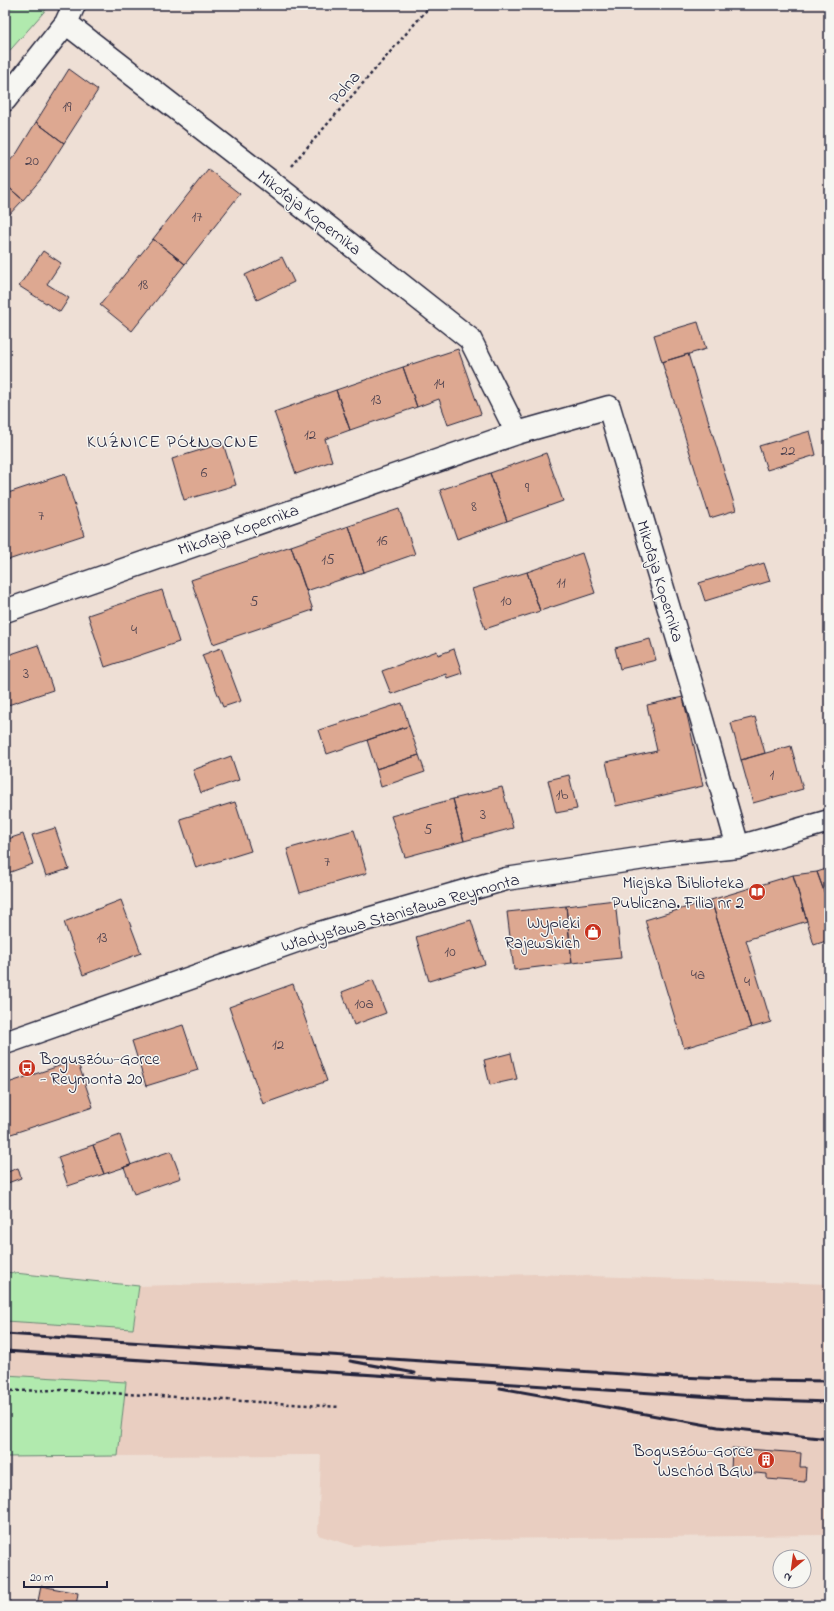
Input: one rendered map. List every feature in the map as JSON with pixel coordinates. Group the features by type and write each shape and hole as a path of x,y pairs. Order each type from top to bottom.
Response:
{"street":[{"name":"Mikołaja Kopernika","path":"70,14 275,185 470,339 517,433"},
{"path":"5,100 70,14"},
{"name":"Mikołaja Kopernika","path":"5,610 517,433 609,407 738,847"},
{"name":"Władysława Stanisława Reymonta","path":"5,1043 316,934 506,879 672,854 738,847 829,821"}],"path":[{"name":"Polna","path":"275,185 431,5"},
{"path":"5,1391 62,1390 340,1407"}],"shaded area":[{"path":"534,1274 829,1284 829,1523 826,1535 481,1539 354,1546 318,1535 321,1455 118,1456 126,1382 5,1375 5,1321 133,1329 139,1286"}],"green space":[{"path":"23,5 50,5 5,56 5,9"},
{"path":"5,1272 139,1286 133,1329 5,1321"},
{"path":"5,1375 126,1382 118,1456 5,1457"}],"building":[{"path":"69,69 98,90 64,143 36,122"},
{"path":"36,122 64,143 41,179 23,200 5,184 5,166 17,153"},
{"path":"208,169 240,194 185,264 153,239"},
{"path":"5,184 23,200 5,219"},
{"path":"153,239 185,264 132,331 100,305"},
{"path":"43,251 61,263 47,284 69,298 60,312 19,286"},
{"path":"282,257 294,282 257,300 245,275"},
{"path":"698,322 706,349 662,362 654,335"},
{"path":"458,349 481,414 448,425 439,399 417,407 403,367"},
{"path":"688,354 736,510 710,518 662,362"},
{"path":"403,367 417,407 350,430 336,390"},
{"path":"336,390 350,430 325,439 332,461 296,474 274,412"},
{"path":"810,431 816,455 767,470 759,446"},
{"path":"223,443 236,485 184,500 172,459"},
{"path":"546,453 563,501 507,521 490,473"},
{"path":"490,473 507,521 457,539 440,490"},
{"path":"65,474 84,535 5,561 5,494"},
{"path":"399,509 415,554 364,572 349,526"},
{"path":"349,526 364,572 306,591 291,546"},
{"path":"291,546 313,610 213,644 191,580"},
{"path":"582,553 595,593 540,611 527,572"},
{"path":"764,563 770,581 705,601 699,583"},
{"path":"527,572 540,611 485,629 472,589"},
{"path":"162,590 179,642 105,667 88,615"},
{"path":"650,639 656,660 620,669 615,648"},
{"path":"38,645 53,690 5,706 5,656"},
{"path":"221,648 241,701 223,707 202,655"},
{"path":"454,649 462,673 447,678 446,674 391,694 382,671 437,651 438,655"},
{"path":"683,697 703,786 616,806 606,762 657,751 647,705"},
{"path":"402,703 409,726 327,754 319,730"},
{"path":"755,717 765,753 741,760 731,723"},
{"path":"409,726 419,755 376,769 367,740"},
{"path":"791,746 803,789 753,803 741,760"},
{"path":"419,755 425,772 381,787 376,769"},
{"path":"231,756 239,780 201,793 193,770"},
{"path":"569,775 577,809 556,813 548,780"},
{"path":"502,787 513,828 464,841 453,799"},
{"path":"453,799 464,841 405,857 391,816"},
{"path":"235,802 251,851 196,868 180,819"},
{"path":"55,828 69,869 46,876 32,835"},
{"path":"354,830 367,873 300,893 287,849"},
{"path":"23,834 33,864 5,874 5,840"},
{"path":"829,868 829,905 817,872"},
{"path":"817,872 829,905 829,940 814,945 793,875"},
{"path":"793,875 807,921 746,940 771,1022 751,1028 711,900"},
{"path":"121,900 141,953 83,975 64,922"},
{"name":"Wypieki Rajewskich","path":"615,900 621,958 572,963 566,906"},
{"path":"711,900 751,1028 684,1048 645,920"},
{"path":"566,906 572,963 514,970 507,912"},
{"path":"471,920 485,964 429,981 416,937"},
{"path":"373,980 386,1013 354,1025 342,992"},
{"path":"293,984 327,1081 263,1104 229,1007"},
{"path":"183,1025 198,1070 146,1086 132,1041"},
{"path":"511,1053 517,1079 490,1085 484,1060"},
{"path":"77,1060 93,1107 5,1136 5,1084"},
{"path":"120,1135 131,1165 104,1174 93,1145"},
{"path":"93,1145 104,1174 68,1186 58,1157"},
{"path":"171,1151 181,1178 134,1194 124,1167"},
{"path":"18,1168 21,1178 5,1184 5,1173"},
{"name":"Boguszów-Gorce Wschód BGW","path":"732,1448 801,1453 800,1467 806,1467 805,1482 767,1479 767,1474 731,1471"},
{"path":"41,1586 78,1593 76,1606 37,1606"}],"railway":[{"path":"5,1334 655,1376 751,1380 829,1381"},
{"path":"5,1351 744,1399 829,1402"},
{"path":"350,1361 415,1373"},
{"path":"500,1388 718,1427 829,1439"}],"place":[{"name":"Miejska Biblioteka Publiczna. Filia nr 2","path":"757,892"},
{"name":"Wypieki Rajewskich","path":"593,932"},
{"name":"Boguszów-Gorce - Reymonta 20","path":"27,1068"},
{"name":"Boguszów-Gorce Wschód BGW","path":"766,1460"}],"district":[{"name":"KUŹNICE PÓŁNOCNE","path":"173,441"}]}
